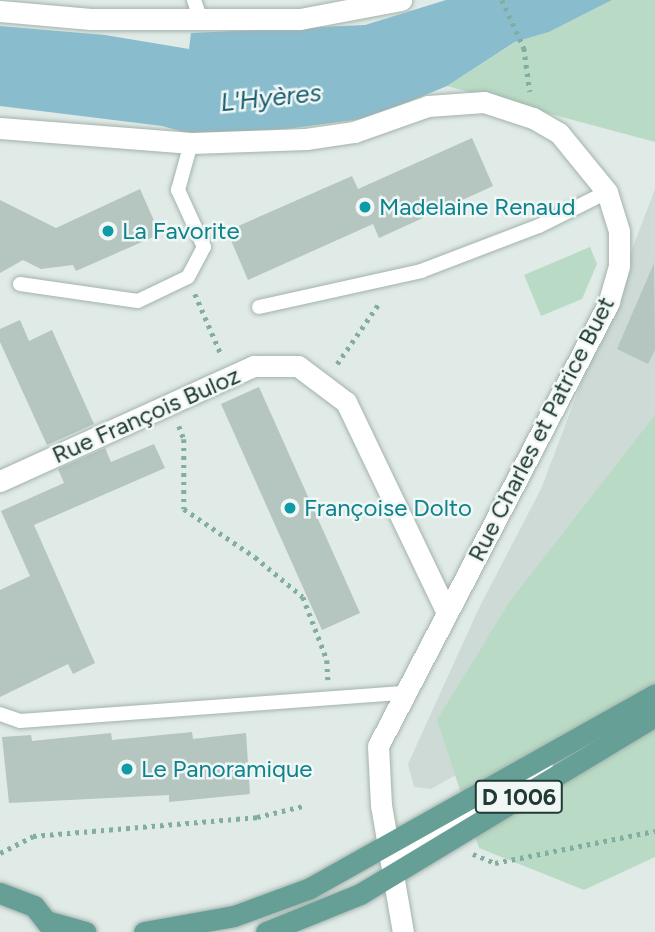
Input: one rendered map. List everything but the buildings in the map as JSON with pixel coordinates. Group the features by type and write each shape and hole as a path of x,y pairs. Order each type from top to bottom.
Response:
{"main road":[{"name":"D 1006","path":"266,932 319,914 391,859 559,747 655,694"},
{"name":"D 1006","path":"144,932 201,924 269,905 391,859 655,716"},
{"path":"0,893 34,906 52,927 86,932"}],"street":[{"path":"0,11 91,19 197,10 300,19 401,0"},
{"name":"Rue Charles et Patrice Buet","path":"0,128 191,143 306,139 354,132 428,106 459,101 484,102 533,118 559,132 607,192 619,231 619,266 609,302 377,746 376,767 403,932"},
{"name":"Rue François Buloz","path":"0,481 254,366 298,366 346,402 446,611"}],"lane":[{"path":"20,284 138,301 188,278 204,247 178,190 191,143"},
{"path":"258,307 399,275 539,226 607,192"},
{"path":"0,714 20,721 403,693"}],"path":[{"path":"502,0 523,48 533,118"},
{"path":"323,385 399,275"},
{"path":"200,305 218,347"},
{"path":"170,404 184,439 184,509 255,557 303,597 327,660 328,698"},
{"path":"0,853 33,836 257,817 303,806"},
{"path":"466,846 478,860 495,863 655,831"}],"shaded area":[{"path":"655,189 655,663 431,789 414,787 408,764 479,608 541,489"}],"green space":[{"path":"612,0 655,0 655,142 447,86 516,42 549,32"},
{"path":"590,247 597,264 582,299 541,316 524,275"},
{"path":"655,415 655,857 584,890 479,848 437,720 510,601"}],"water":[{"name":"L'Hyères","path":"446,0 612,0 549,32 515,42 447,86 370,118 286,129 191,134 162,126 0,106 0,26 105,35 189,49 191,33 365,25"}],"place":[{"name":"Madelaine Renaud","path":"365,207"},
{"name":"La Favorite","path":"108,231"},
{"name":"Françoise Dolto","path":"290,508"},
{"name":"Le Panoramique","path":"127,769"}]}
